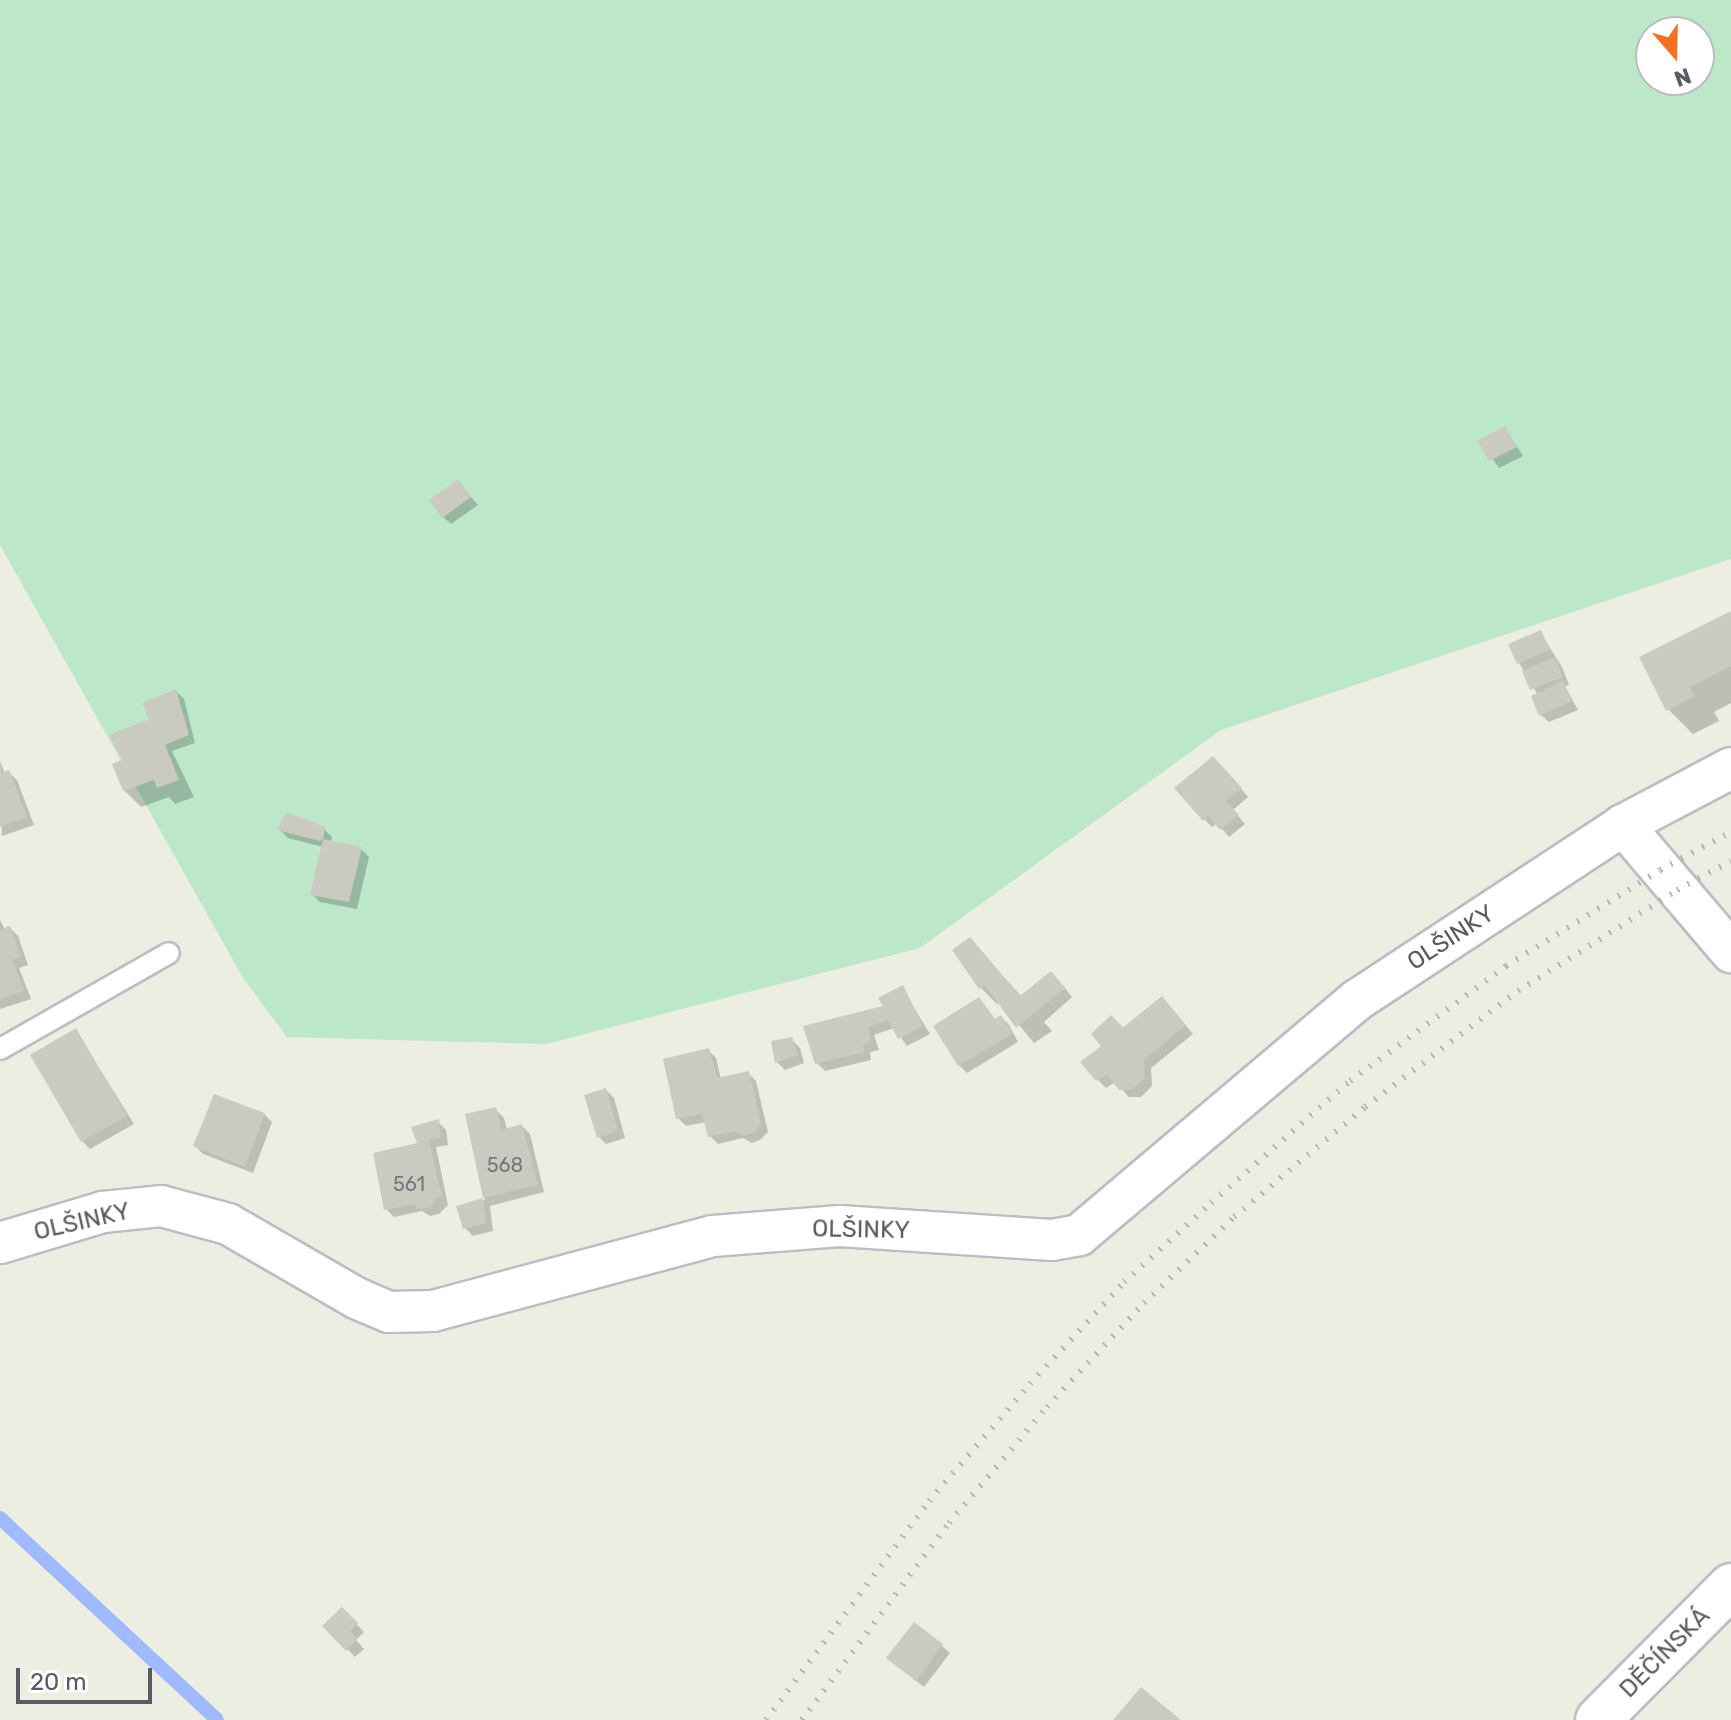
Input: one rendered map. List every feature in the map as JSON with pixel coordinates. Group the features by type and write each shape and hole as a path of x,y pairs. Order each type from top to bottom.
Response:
{"main road":[{"name":"DĚČÍNSKÁ","path":"1598,1720 1731,1586"}],"street":[{"name":"OLŠINKY","path":"0,1243 103,1212 161,1206 228,1224 356,1298 389,1312 433,1311 713,1236 840,1226 1052,1240 1079,1235 1357,1000 1623,825 1731,768"},
{"path":"1623,825 1731,952"}],"lane":[{"path":"0,1049 169,953"}],"green space":[{"path":"0,0 1731,0 1731,559 1221,730 920,948 546,1044 287,1037 243,978 0,545"}],"building":[{"path":"1505,426 1517,447 1489,461 1477,441"},
{"path":"458,479 471,497 442,518 429,500"},
{"path":"1731,611 1731,666 1690,687 1695,696 1666,711 1639,657"},
{"path":"1541,630 1550,650 1517,664 1508,644"},
{"path":"1555,657 1563,677 1530,690 1522,671"},
{"path":"1563,681 1572,701 1539,716 1531,696"},
{"path":"176,689 189,735 165,745 179,780 157,788 154,780 123,791 112,764 122,760 109,735 149,719 142,703"},
{"path":"1213,756 1242,788 1226,801 1239,815 1220,830 1208,816 1203,821 1174,788"},
{"path":"9,770 27,817 0,827 0,774"},
{"path":"286,812 325,827 323,839 320,841 277,830"},
{"path":"323,839 362,847 349,902 310,895"},
{"path":"10,926 21,957 13,960 24,991 0,999 0,930"},
{"path":"970,937 1020,996 1051,971 1065,988 1016,1028 985,985 979,989 952,950"},
{"path":"903,985 923,1026 898,1039 888,1020 868,1027 872,1042 863,1045 865,1052 815,1064 803,1026 883,1006 878,998"},
{"path":"1162,996 1186,1025 1144,1060 1145,1078 1133,1089 1119,1090 1107,1075 1096,1081 1080,1062 1101,1046 1091,1034 1111,1015 1123,1027 1116,1033"},
{"path":"979,997 995,1019 1001,1015 1012,1034 958,1066 933,1026"},
{"path":"76,1028 127,1116 81,1142 30,1055"},
{"path":"792,1037 798,1055 775,1063 771,1041"},
{"path":"709,1048 717,1078 749,1071 761,1124 753,1133 743,1136 734,1131 708,1137 702,1114 676,1119 663,1059"},
{"path":"606,1088 618,1131 597,1138 584,1095"},
{"path":"214,1094 265,1113 245,1167 193,1146"},
{"path":"496,1107 501,1130 522,1124 538,1185 483,1198 465,1114"},
{"path":"439,1119 441,1138 429,1140 442,1197 436,1198 431,1207 421,1209 413,1204 384,1210 373,1153 417,1143 411,1127"},
{"path":"483,1198 486,1223 463,1229 456,1206"},
{"path":"342,1607 358,1623 350,1631 357,1639 346,1651 322,1626"},
{"path":"914,1622 943,1644 916,1681 886,1658"},
{"path":"1141,1687 1181,1720 1113,1720"}],"waterway":[{"path":"0,1518 217,1720"}],"railway":[{"path":"766,1720 929,1501 1124,1282 1350,1081 1506,966 1660,870 1731,832"},
{"path":"802,1720 949,1523 1047,1407 1144,1303 1234,1217 1365,1107 1518,991 1677,890 1731,861"}]}
